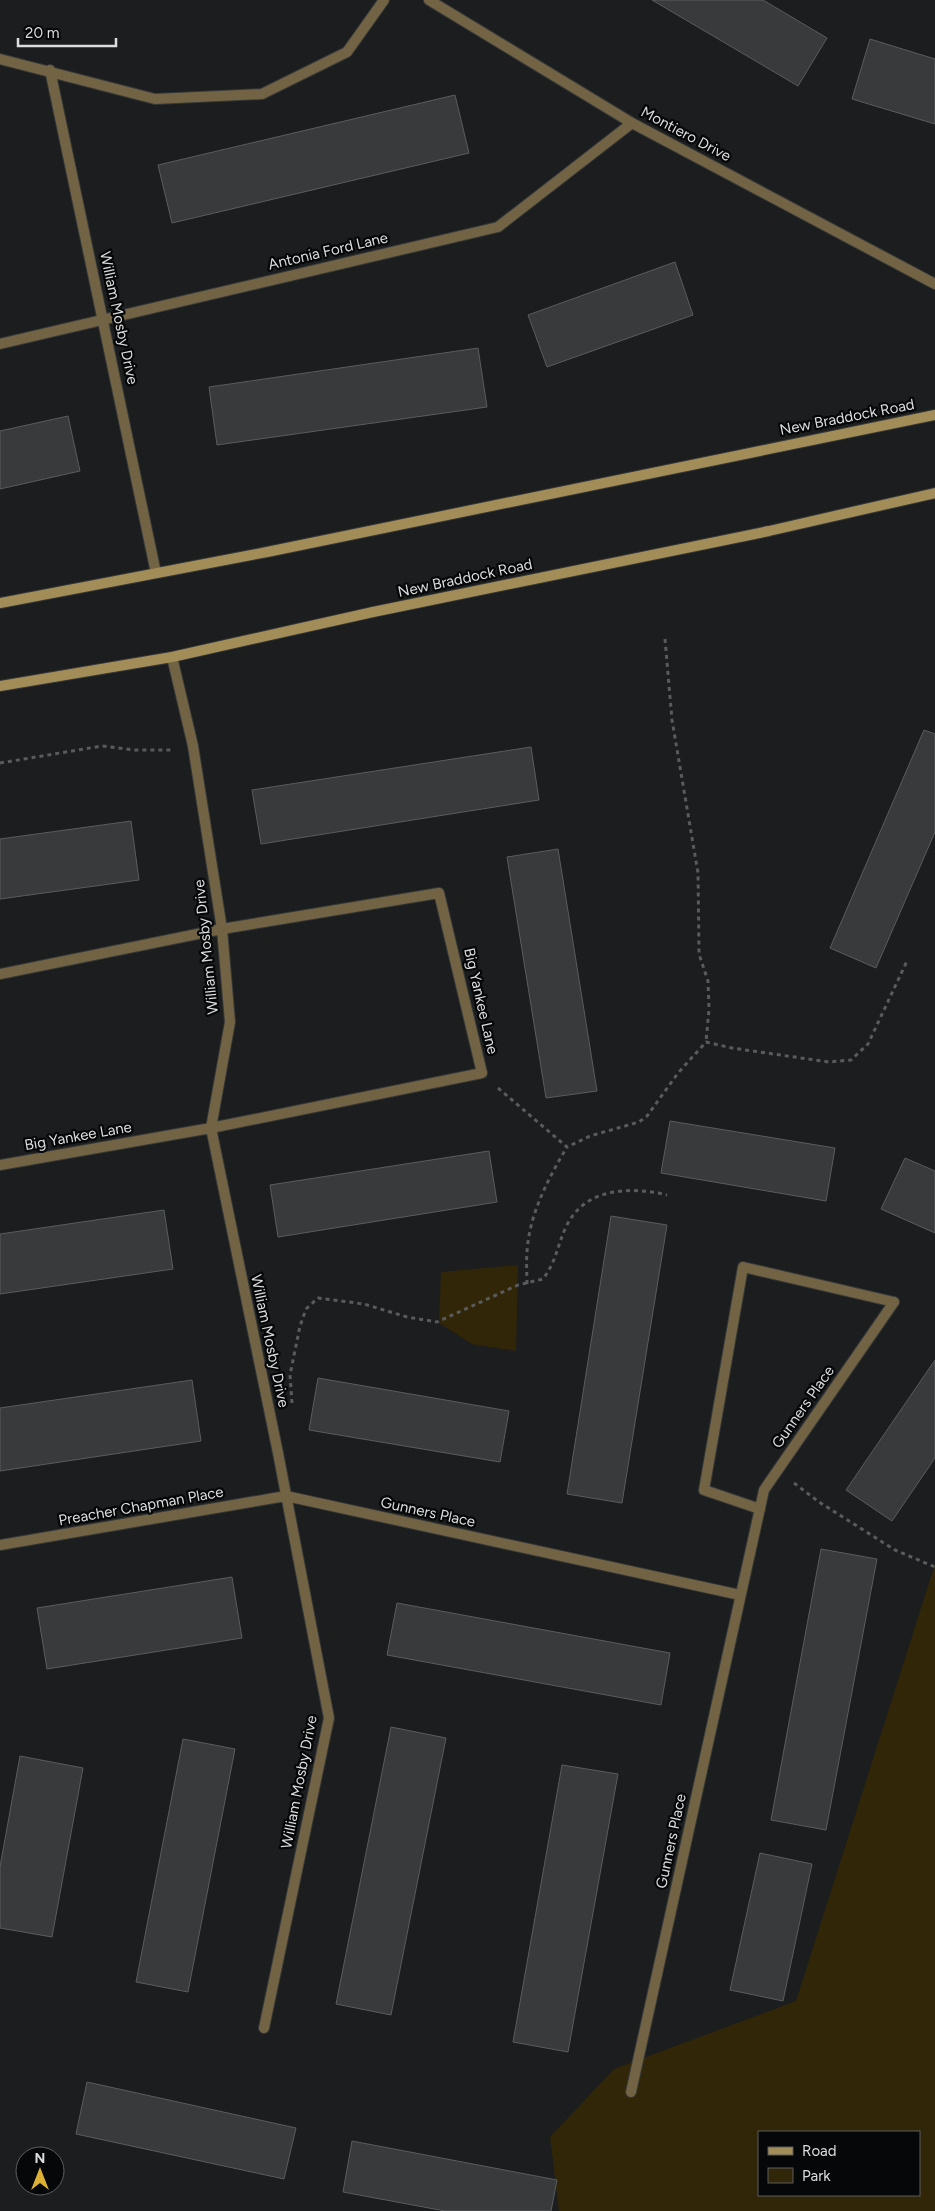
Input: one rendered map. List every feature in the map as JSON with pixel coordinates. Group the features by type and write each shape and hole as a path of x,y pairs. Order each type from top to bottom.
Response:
{"main road":[{"name":"New Braddock Road","path":"0,602 156,573 935,415"},
{"name":"New Braddock Road","path":"0,686 172,657 326,622 769,530 935,493"}],"street":[{"path":"0,59 50,70 155,99 262,94 347,52 384,0"},
{"name":"Montiero Drive","path":"429,0 632,123 935,284"},
{"name":"William Mosby Drive","path":"50,70 104,318 156,573"},
{"name":"Antonia Ford Lane","path":"0,344 104,318 498,227 632,123"},
{"name":"William Mosby Drive","path":"172,657 193,746 222,929 230,1022 211,1128 329,1718 264,2028"},
{"name":"Big Yankee Lane","path":"0,974 222,929 439,893 482,1073 211,1128 0,1165"},
{"name":"Gunners Place","path":"631,2092 740,1595 760,1509 764,1490 894,1302 743,1267 704,1490 760,1509"},
{"name":"Preacher Chapman Place","path":"0,1545 286,1496"},
{"name":"Gunners Place","path":"286,1496 740,1595"}],"path":[{"path":"527,1284 527,1252 533,1218 548,1179 566,1147 590,1136 639,1122 647,1116 678,1073 706,1042 710,1009 708,981 699,954 698,873 672,720 665,639"},
{"path":"0,764 102,746 135,750 176,750"},
{"path":"706,1042 732,1048 830,1062 851,1060 868,1044 907,961"},
{"path":"482,1073 566,1147"},
{"path":"292,1409 290,1375 300,1326 306,1309 318,1298 364,1304 430,1322 437,1322 518,1285 543,1279 558,1254 566,1226 576,1210 588,1200 606,1193 629,1190 646,1190 666,1195"},
{"path":"778,1470 819,1502 895,1550 935,1567"}],"green space":[{"path":"518,1265 516,1351 472,1344 439,1323 441,1272"},
{"path":"935,1564 935,2211 559,2211 550,2137 614,2069 796,2001"}],"building":[{"path":"652,0 763,0 827,38 798,86"},
{"path":"870,39 935,59 935,124 852,99"},
{"path":"455,95 469,153 172,223 158,165"},
{"path":"675,262 693,315 547,367 528,315"},
{"path":"478,348 487,407 217,445 209,387"},
{"path":"68,416 80,471 0,489 0,431"},
{"path":"924,730 935,734 935,832 876,968 830,948"},
{"path":"531,747 539,800 261,844 252,790"},
{"path":"131,821 139,880 0,899 0,839"},
{"path":"558,849 597,1091 546,1098 507,857"},
{"path":"670,1121 835,1148 826,1201 661,1173"},
{"path":"489,1151 497,1202 278,1237 270,1185"},
{"path":"905,1158 935,1171 935,1233 881,1209"},
{"path":"164,1210 173,1269 0,1294 0,1234"},
{"path":"611,1216 667,1225 622,1503 567,1494"},
{"path":"935,1360 935,1458 892,1521 846,1490"},
{"path":"318,1378 509,1411 500,1462 309,1430"},
{"path":"192,1380 201,1441 0,1471 0,1408"},
{"path":"821,1549 877,1559 826,1830 771,1820"},
{"path":"232,1577 242,1638 47,1669 37,1608"},
{"path":"397,1603 670,1653 661,1705 387,1655"},
{"path":"391,1727 446,1738 391,2015 336,2004"},
{"path":"183,1739 235,1749 188,1992 136,1982"},
{"path":"20,1756 83,1768 52,1937 0,1928 0,1867"},
{"path":"562,1765 618,1774 568,2052 513,2042"},
{"path":"760,1853 812,1864 783,2001 730,1990"},
{"path":"87,2082 296,2128 284,2179 76,2134"},
{"path":"352,2141 557,2180 551,2211 445,2211 343,2192"}]}
